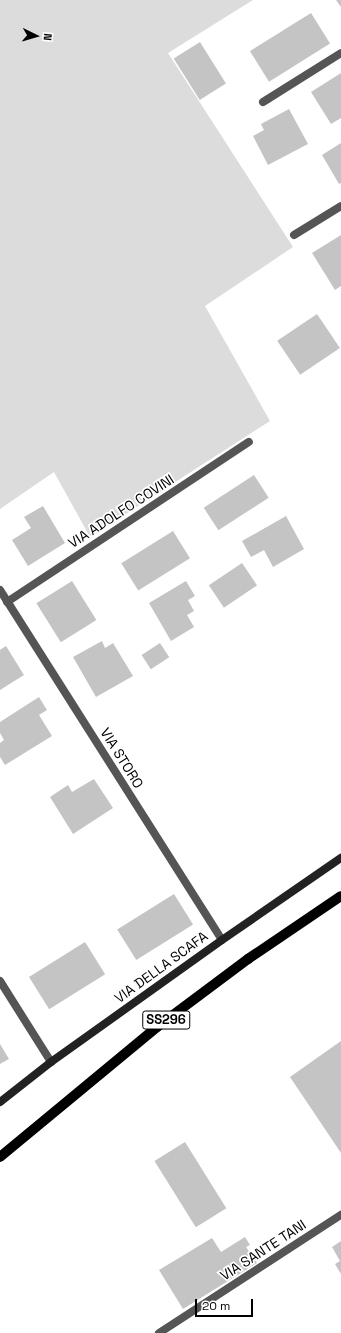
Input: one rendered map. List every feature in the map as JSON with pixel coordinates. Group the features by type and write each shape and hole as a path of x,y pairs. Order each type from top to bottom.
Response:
{"main road":[{"name":"SS296","path":"0,1157 156,1027 248,959 341,896"}],"street":[{"path":"263,102 341,53"},
{"path":"294,235 341,206"},
{"name":"VIA ADOLFO COVINI","path":"7,602 249,442"},
{"name":"VIA STORO","path":"0,590 222,940"},
{"name":"VIA DELLA SCAFA","path":"0,1102 51,1062 222,940 341,858"},
{"path":"0,981 51,1062"},
{"name":"VIA SANTE TANI","path":"158,1333 341,1214"}],"shaded area":[{"path":"0,0 253,0 168,53 293,247 205,306 270,421 90,537 54,472 0,509"}],"building":[{"path":"336,0 341,0 341,7"},
{"path":"311,13 330,44 269,82 250,51"},
{"path":"200,42 226,84 200,100 174,58"},
{"path":"341,73 341,118 331,124 311,92"},
{"path":"289,109 308,144 268,165 253,136 264,130 261,124"},
{"path":"341,143 341,183 339,184 322,155"},
{"path":"341,235 341,286 335,290 312,253"},
{"path":"317,314 340,348 300,375 277,341"},
{"path":"254,475 269,498 218,530 204,508"},
{"path":"43,506 65,543 28,566 12,540 31,528 24,517"},
{"path":"286,516 304,549 273,567 264,550 251,557 242,541"},
{"path":"173,531 190,558 138,590 121,563"},
{"path":"242,563 257,585 224,608 209,585"},
{"path":"72,581 96,620 61,642 36,603"},
{"path":"186,581 195,596 188,600 194,611 187,615 194,627 171,641 149,603"},
{"path":"102,641 105,648 113,643 133,676 96,697 73,657"},
{"path":"160,643 169,657 151,669 142,655"},
{"path":"6,646 24,675 0,690 0,650"},
{"path":"39,697 47,710 39,715 52,736 5,765 0,757 0,743 4,740 0,733 0,722"},
{"path":"94,779 113,808 73,834 50,797 68,785 72,792"},
{"path":"174,894 193,925 136,960 117,930"},
{"path":"85,942 105,974 49,1009 29,977"},
{"path":"341,1041 341,1153 290,1077"},
{"path":"0,1044 9,1059 0,1064"},
{"path":"185,1142 226,1208 196,1227 154,1161"},
{"path":"245,1237 250,1245 246,1247 257,1263 183,1309 159,1270 212,1238 221,1252"},
{"path":"341,1241 341,1274 335,1264 340,1261 332,1247"}]}
